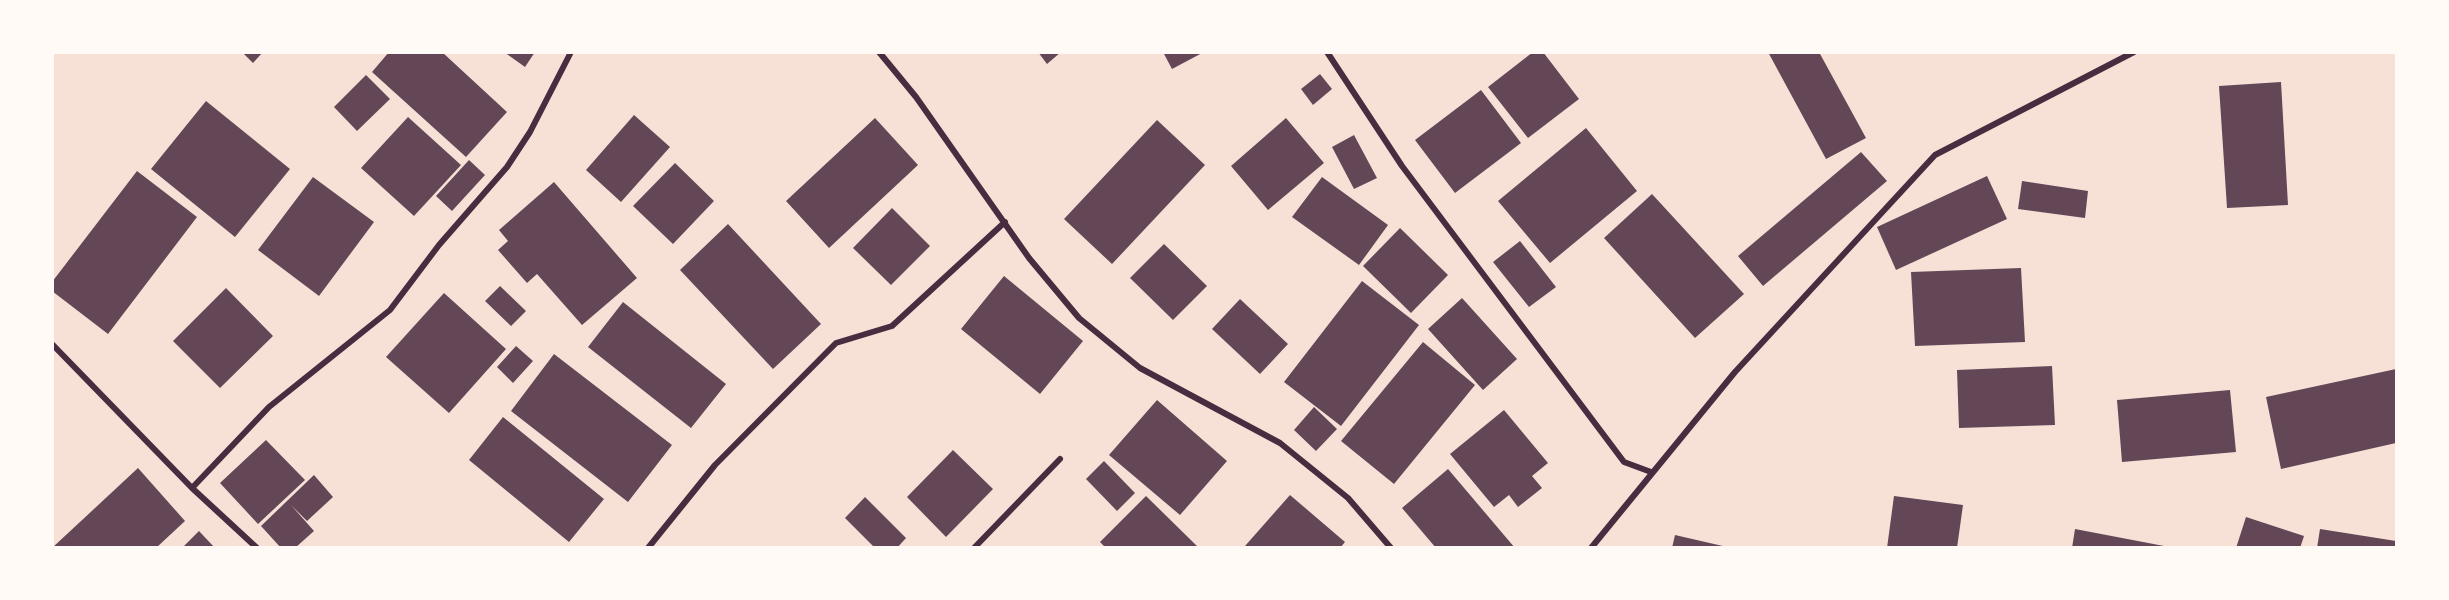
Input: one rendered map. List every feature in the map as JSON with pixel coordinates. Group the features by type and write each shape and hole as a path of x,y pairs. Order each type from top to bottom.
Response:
{"street":[{"path":"192,488 269,407 390,310 439,245 507,167 530,132 571,52"},
{"path":"879,52 916,97 1029,258 1079,318 1140,368 1280,443 1348,498 1391,548"},
{"path":"1328,52 1402,166 1624,462 1652,472"},
{"path":"1591,548 1735,372 1935,155 2134,52"},
{"path":"648,548 715,465 836,343 892,326 1005,222"},
{"path":"52,344 192,488 257,548"},
{"path":"974,548 1060,459"}],"building":[{"path":"242,52 263,52 253,63"},
{"path":"389,52 442,52 507,112 466,157 372,72"},
{"path":"504,52 535,52 525,67"},
{"path":"1038,52 1061,52 1047,64"},
{"path":"1163,52 1204,52 1172,69"},
{"path":"1533,52 1543,52 1579,99 1528,138 1488,87"},
{"path":"1768,52 1819,52 1866,138 1826,159"},
{"path":"1320,74 1332,89 1313,105 1301,89"},
{"path":"366,75 390,99 357,131 334,107"},
{"path":"2281,82 2288,205 2227,208 2219,86"},
{"path":"1481,90 1521,143 1455,193 1415,140"},
{"path":"206,101 290,169 235,237 151,169"},
{"path":"634,115 670,147 621,202 586,170"},
{"path":"408,117 461,165 414,216 361,168"},
{"path":"875,118 918,165 829,248 786,201"},
{"path":"1286,118 1324,163 1268,210 1231,166"},
{"path":"1157,120 1205,165 1112,264 1064,219"},
{"path":"1586,128 1637,191 1550,263 1498,201"},
{"path":"1354,135 1377,178 1354,189 1332,147"},
{"path":"1861,152 1887,181 1763,286 1738,256"},
{"path":"469,160 485,175 452,211 436,196"},
{"path":"675,163 714,201 673,244 633,206"},
{"path":"137,171 197,217 108,334 52,291 52,282"},
{"path":"1987,176 2007,219 1896,270 1877,227"},
{"path":"313,177 374,222 319,296 258,250"},
{"path":"1322,177 1388,225 1359,265 1292,217"},
{"path":"2022,181 2088,191 2085,218 2018,209"},
{"path":"554,182 637,278 582,325 537,274 527,283 498,250 508,241 499,230"},
{"path":"1652,194 1744,294 1695,338 1604,238"},
{"path":"892,208 930,246 891,285 853,248"},
{"path":"728,224 821,324 773,369 680,270"},
{"path":"1400,228 1448,275 1411,313 1363,266"},
{"path":"1520,241 1556,287 1529,307 1493,262"},
{"path":"1164,244 1207,286 1173,320 1130,278"},
{"path":"2021,268 2025,342 1915,346 1911,272"},
{"path":"1004,276 1083,341 1040,394 961,329"},
{"path":"1362,281 1419,325 1341,426 1284,382"},
{"path":"500,286 526,311 511,326 485,301"},
{"path":"226,288 273,336 220,388 173,341"},
{"path":"444,293 506,349 449,413 386,357"},
{"path":"1462,298 1517,359 1483,390 1428,329"},
{"path":"1240,299 1288,344 1260,374 1212,329"},
{"path":"623,302 726,384 691,428 588,347"},
{"path":"1423,342 1475,385 1394,484 1341,441"},
{"path":"516,346 533,361 513,383 497,367"},
{"path":"554,354 672,445 628,502 511,411"},
{"path":"2052,366 2055,425 1959,428 1957,370"},
{"path":"2396,369 2396,443 2281,469 2266,397"},
{"path":"2230,390 2236,452 2122,462 2117,400"},
{"path":"1157,400 1227,461 1180,515 1109,455"},
{"path":"1314,407 1337,429 1316,451 1294,430"},
{"path":"1504,410 1548,463 1532,476 1542,488 1518,507 1509,495 1494,507 1450,454"},
{"path":"503,417 604,499 569,542 469,460"},
{"path":"266,440 305,480 258,524 220,483"},
{"path":"953,450 993,489 946,537 907,497"},
{"path":"1104,461 1135,493 1117,511 1086,479"},
{"path":"138,468 185,521 156,548 52,548"},
{"path":"1448,469 1515,548 1436,548 1402,508"},
{"path":"314,475 333,497 307,521 291,505 314,531 295,548 281,548 261,526"},
{"path":"1290,495 1345,542 1340,548 1245,546"},
{"path":"1146,496 1199,548 1106,548 1100,542"},
{"path":"1894,496 1963,505 1957,548 1887,548"},
{"path":"865,497 906,538 897,548 875,548 845,518"},
{"path":"2246,517 2304,536 2300,548 2236,548"},
{"path":"2075,529 2164,546 2164,548 2072,548"},
{"path":"2320,529 2396,541 2396,548 2317,548"},
{"path":"199,531 215,548 182,548"},
{"path":"1675,535 1727,547 1727,548 1672,548"}]}
